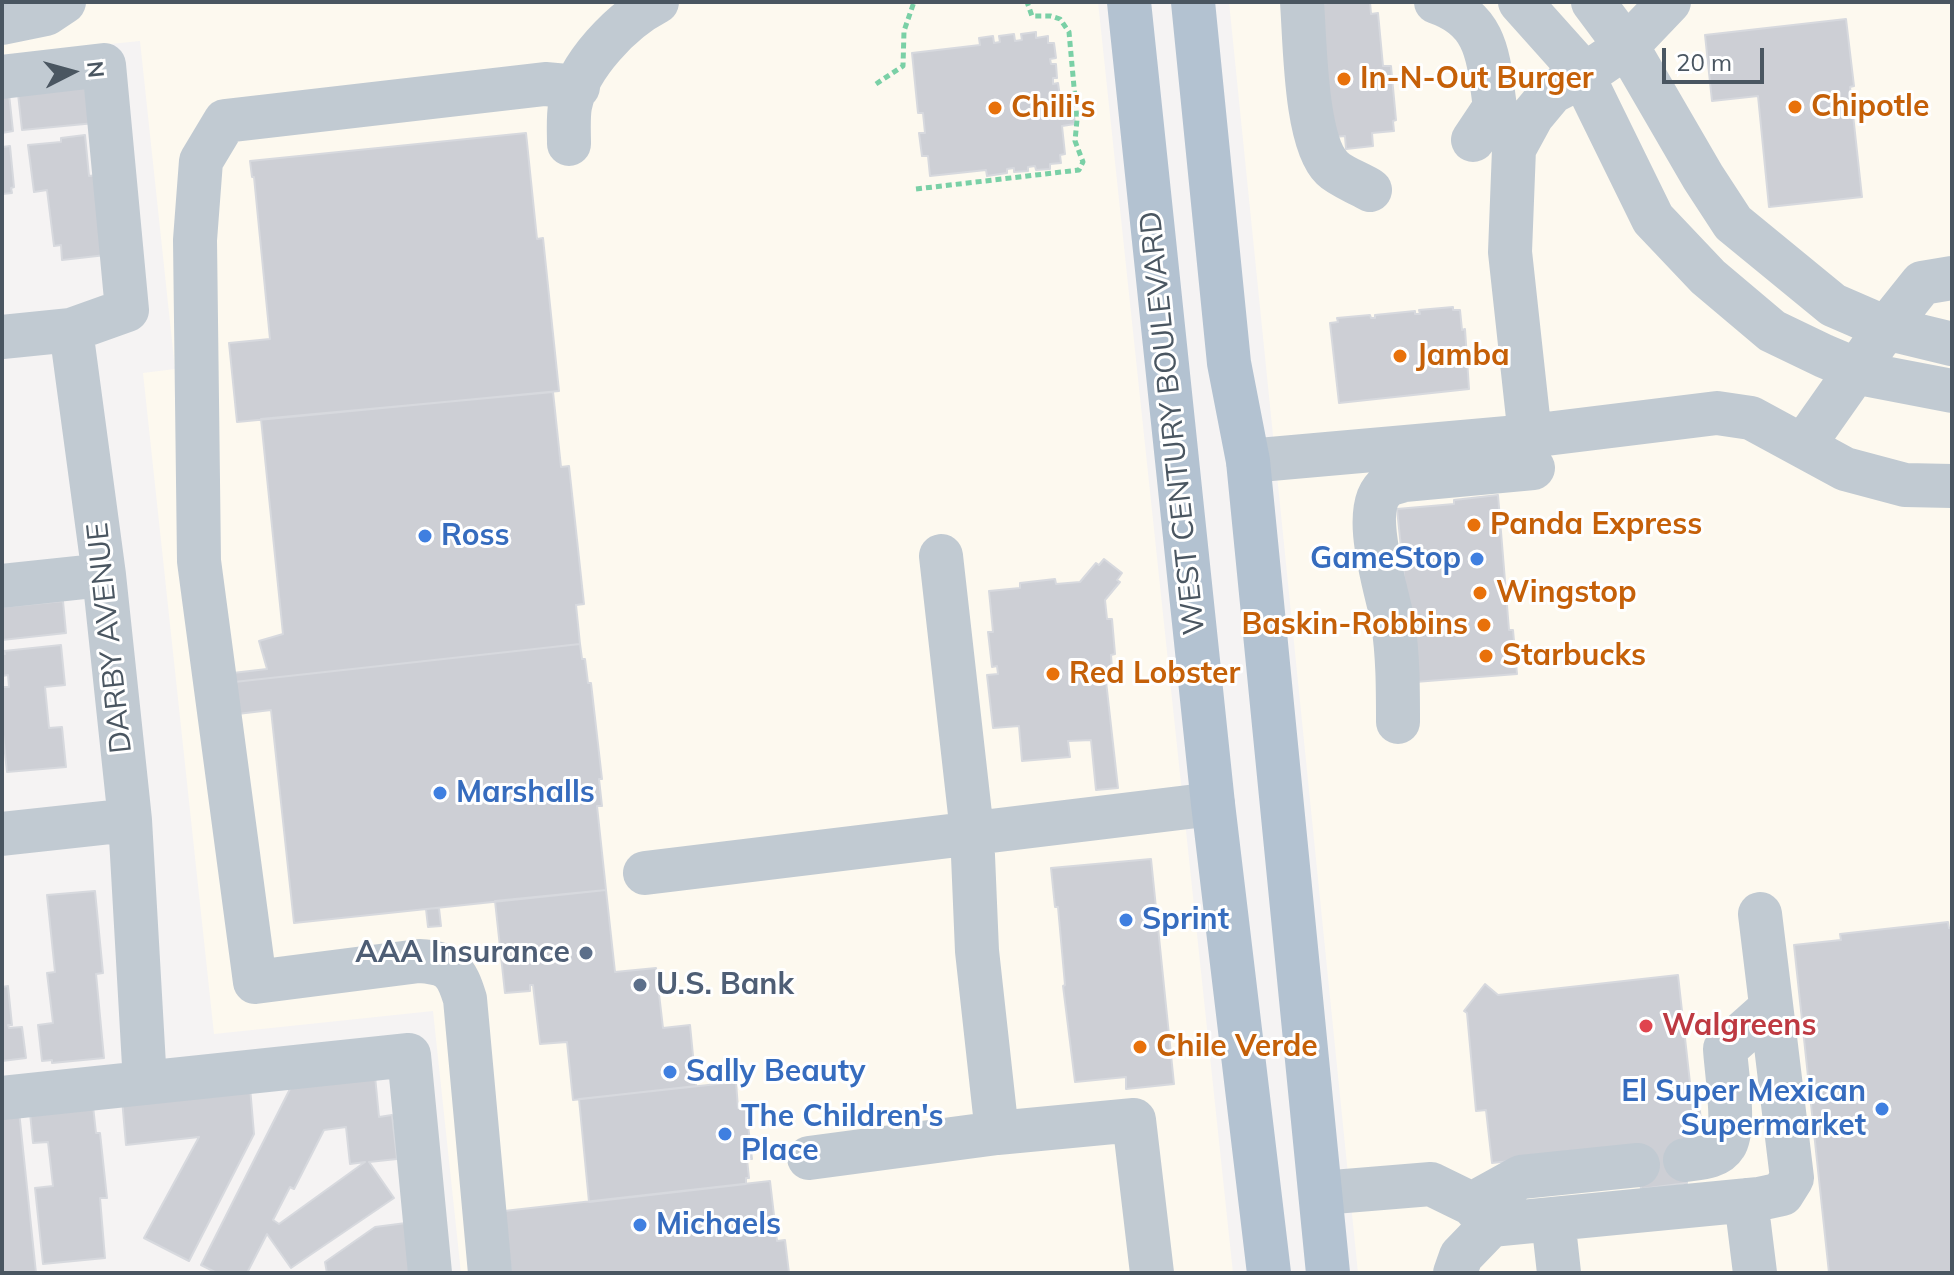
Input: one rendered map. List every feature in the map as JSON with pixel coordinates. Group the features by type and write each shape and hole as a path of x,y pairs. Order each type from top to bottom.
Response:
{"main road":[{"name":"WEST CENTURY BOULEVARD","path":"1129,2 1213,804 1269,1273"},
{"name":"WEST CENTURY BOULEVARD","path":"1193,2 1229,363 1248,461 1328,1273"}],"street":[{"path":"2,23 46,14 64,2"},
{"path":"1302,2 1311,108 1318,148 1332,169 1370,190"},
{"path":"1436,2 1465,17 1485,44 1495,107 1473,140"},
{"path":"1520,2 1579,68 1653,219 1708,277 1772,331 1857,371 1952,391"},
{"path":"1593,2 1627,46 1733,223 1833,305 1886,328 1952,344"},
{"path":"1531,452 1510,252 1514,149 1532,116 1552,92 1583,76 1627,46 1669,2"},
{"path":"569,144 570,105 584,72 628,10"},
{"path":"2,77 104,65 127,310 71,330 2,337"},
{"path":"490,1273 465,999 458,976 440,962 419,961 255,982 199,561 195,240 201,161 225,121 545,84 578,87"},
{"path":"1803,446 1886,328 1922,283 1952,278"},
{"name":"DARBY AVENUE","path":"71,330 104,575 130,820 145,1083"},
{"path":"1398,722 1398,679 1392,621 1374,535 1375,513 1380,494 1387,485 1717,413 1751,418 1845,469 1905,485 1952,486"},
{"path":"1248,461 1531,452"},
{"path":"941,556 972,832 977,951 997,1133"},
{"path":"2,586 104,575"},
{"path":"645,873 1213,804"},
{"path":"2,834 130,820"},
{"path":"1321,1193 1431,1184 1481,1214 1553,1219 1782,1194 1792,1178 1760,914"},
{"path":"1685,1160 1711,1156 1726,1145 1730,1129 1725,1049 1771,1008"},
{"path":"2,1098 409,1055 430,1273"},
{"path":"809,1158 997,1133 1134,1120 1152,1273"},
{"path":"1455,1273 1481,1214 1521,1177 1638,1165"},
{"path":"1746,1200 1755,1273"},
{"path":"1553,1219 1559,1273"}],"path":[{"path":"876,84 903,66 904,31 914,2"},
{"path":"916,189 1079,170 1083,162 1075,141 1077,120 1069,32 1060,19 1032,16 1027,2"}],"shaded area":[{"path":"2,2 1098,2 1233,1273 461,1273 433,1011 214,1034 143,373 175,369 140,41 2,55"},
{"path":"1229,2 1952,2 1952,1273 1358,1273"}],"building":[{"name":"In-N-Out Burger","path":"1370,2 1371,14 1378,13 1383,66 1391,66 1396,120 1393,121 1394,131 1372,133 1373,146 1346,149 1345,136 1323,138 1317,4"},
{"path":"1846,19 1862,197 1769,207 1758,96 1712,101 1705,35"},
{"name":"Chili's","path":"1036,32 1036,38 1048,36 1048,43 1054,43 1056,58 1050,59 1051,64 1056,64 1057,78 1053,78 1053,84 1058,83 1061,104 1072,102 1075,124 1062,126 1065,154 1060,155 1061,163 1050,164 1050,169 1036,170 1035,166 1028,167 1028,171 1014,172 1014,168 1007,169 1007,173 987,176 986,170 930,176 928,156 922,156 919,133 925,133 923,113 918,113 912,53 980,45 979,38 993,36 994,43 1000,42 999,36 1014,34 1015,41 1022,40 1021,34"},
{"path":"91,86 95,123 22,130 18,94"},
{"path":"9,94 13,131 2,133 2,95"},
{"path":"526,133 537,239 543,238 559,391 237,422 229,343 270,339 250,161"},
{"path":"85,135 89,176 97,175 106,255 62,260 61,245 54,246 47,190 34,192 28,145 61,142 61,138"},
{"path":"10,146 14,187 11,188 12,193 2,194 2,147"},
{"name":"Jamba","path":"1453,307 1453,310 1460,310 1462,330 1465,329 1469,389 1339,403 1330,323 1338,322 1337,318 1370,315 1375,318 1375,315 1415,311 1415,314 1420,314 1419,310"},
{"name":"Ross","path":"553,392 561,467 569,466 584,604 576,605 580,644 225,683 224,674 267,669 259,641 283,634 261,419"},
{"path":"1498,495 1509,630 1513,630 1517,674 1415,682 1397,509 1454,504 1454,500"},
{"name":"Red Lobster","path":"1104,559 1122,573 1117,580 1120,582 1105,600 1107,619 1112,619 1115,654 1111,655 1113,681 1106,681 1118,788 1096,790 1091,740 1068,741 1070,757 1022,761 1019,726 993,728 987,675 998,674 997,666 992,667 988,632 993,632 989,591 1020,588 1020,583 1055,579 1056,584 1080,582 1096,563 1099,565"},
{"path":"63,601 66,633 2,640 2,607"},
{"name":"Marshalls","path":"580,644 588,683 591,683 602,779 599,779 602,806 597,806 606,890 294,923 271,710 229,715 225,683"},
{"path":"61,645 65,685 45,687 49,728 62,727 66,767 7,772 2,687 9,687 8,675 2,676 2,654 5,654 4,651"},
{"path":"1151,859 1174,1084 1126,1089 1126,1077 1075,1082 1063,986 1058,907 1055,907 1051,868"},
{"path":"606,890 615,972 656,968 663,1028 690,1025 696,1086 573,1100 567,1042 540,1044 533,985 530,985 530,991 505,993 495,901"},
{"path":"95,891 103,973 96,974 104,1058 52,1063 52,1060 42,1061 38,1025 53,1023 47,973 55,972 47,895"},
{"path":"439,908 441,926 428,927 426,909"},
{"name":"El Super Mexican Supermarket","path":"1948,922 1949,928 1952,928 1952,1273 1829,1273 1794,945 1841,940 1840,934"},
{"name":"Walgreens","path":"1678,975 1691,1092 1698,1092 1701,1121 1694,1122 1696,1141 1683,1142 1687,1183 1641,1189 1636,1147 1492,1163 1486,1110 1476,1111 1467,1013 1464,1011 1485,984 1498,995"},
{"path":"8,986 12,1025 8,1025 9,1028 22,1027 26,1058 2,1061 2,987"},
{"path":"375,1076 379,1117 392,1115 397,1159 369,1162 394,1198 291,1268 267,1234 247,1273 217,1273 201,1265 292,1085","holes":["346,1127 350,1164 365,1162 279,1224 273,1220 290,1187 294,1189 324,1130"]},
{"path":"736,1082 738,1108 746,1108 752,1159 747,1159 749,1178 746,1178 746,1184 589,1202 579,1099"},
{"path":"250,1087 254,1134 189,1261 144,1238 199,1137 126,1145 122,1099"},
{"path":"93,1106 96,1133 100,1133 107,1198 100,1198 105,1258 43,1264 35,1188 53,1186 48,1142 33,1143 30,1113"},
{"path":"19,1111 36,1273 2,1273 2,1113"},
{"name":"Michaels","path":"770,1181 777,1241 785,1240 789,1273 511,1273 504,1211"},
{"path":"406,1223 411,1273 327,1273 325,1262 375,1227"}],"place":[{"name":"In-N-Out Burger","path":"1344,79"},
{"name":"Chipotle","path":"1795,107"},
{"name":"Chili's","path":"995,108"},
{"name":"Jamba","path":"1400,356"},
{"name":"Panda Express","path":"1474,525"},
{"name":"Ross","path":"425,536"},
{"name":"GameStop","path":"1477,559"},
{"name":"Wingstop","path":"1480,593"},
{"name":"Baskin-Robbins","path":"1484,625"},
{"name":"Starbucks","path":"1486,656"},
{"name":"Red Lobster","path":"1053,674"},
{"name":"Marshalls","path":"440,793"},
{"name":"Sprint","path":"1126,920"},
{"name":"AAA Insurance","path":"586,953"},
{"name":"U.S. Bank","path":"640,985"},
{"name":"Walgreens","path":"1646,1026"},
{"name":"Chile Verde","path":"1140,1047"},
{"name":"Sally Beauty","path":"670,1072"},
{"name":"El Super Mexican Supermarket","path":"1882,1109"},
{"name":"The Children's Place","path":"725,1134"},
{"name":"Michaels","path":"640,1225"}]}
